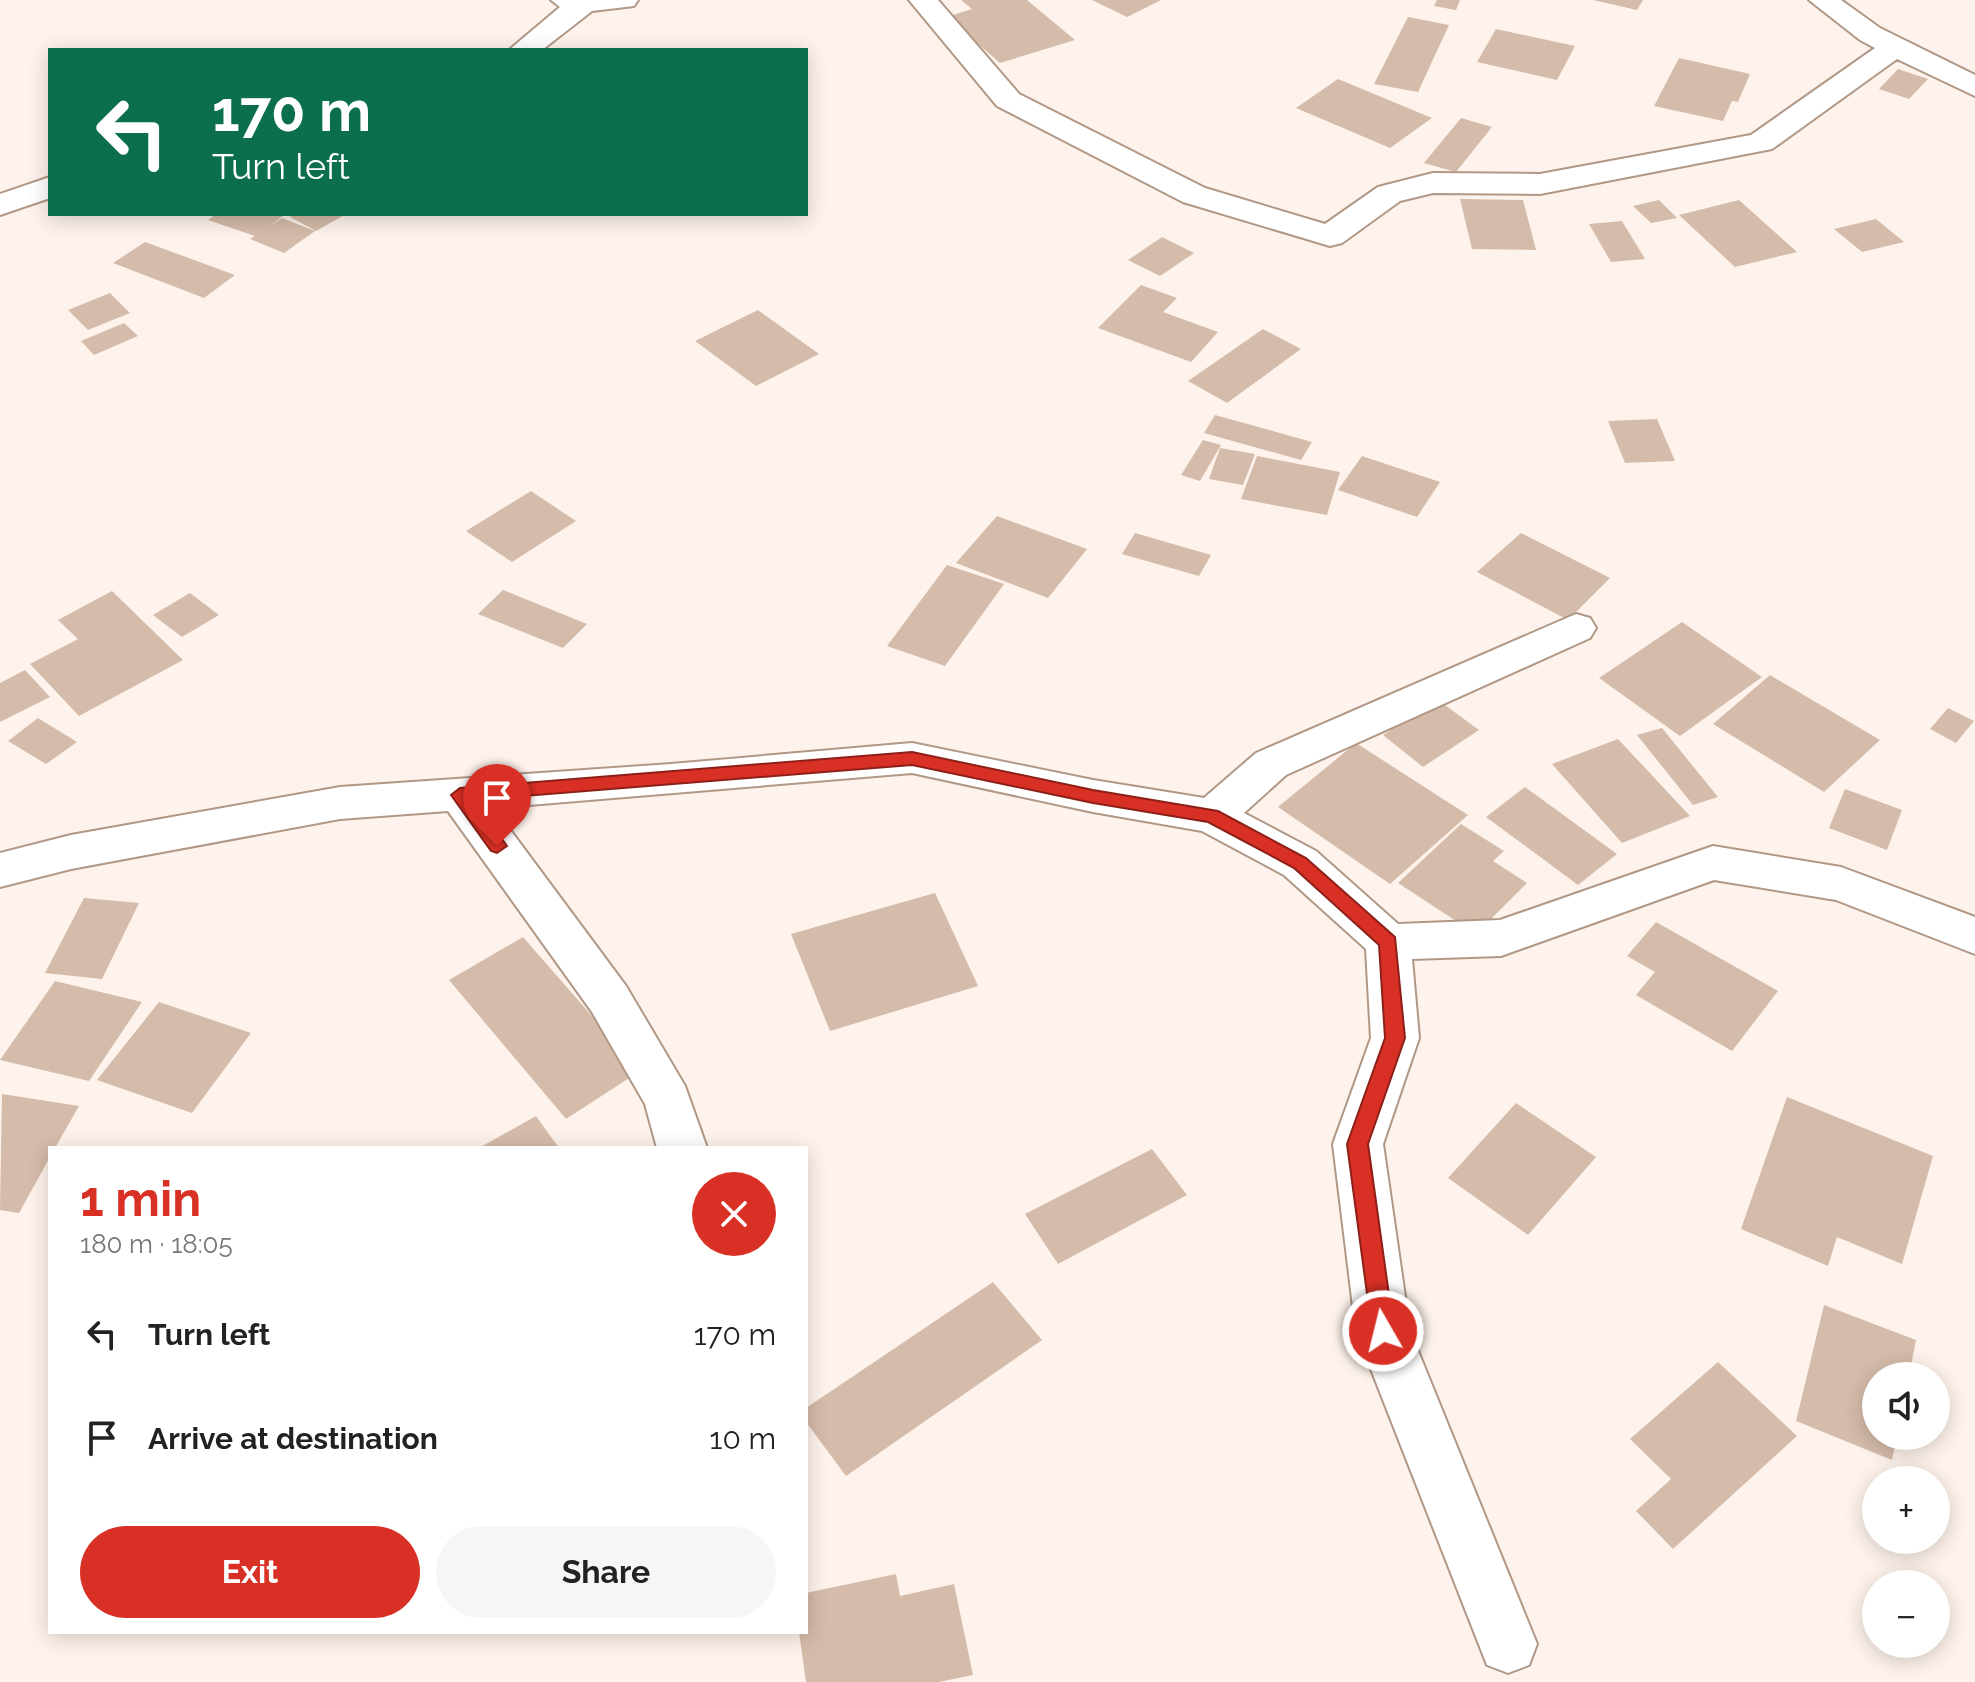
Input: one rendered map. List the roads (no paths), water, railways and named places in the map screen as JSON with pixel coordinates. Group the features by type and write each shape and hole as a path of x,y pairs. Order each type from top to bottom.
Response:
{"street":[{"path":"526,48 575,1 624,0"},
{"path":"923,0 1008,100 1194,195 1330,236 1389,194 1433,183 1540,184 1761,142 1895,47"},
{"path":"1823,0 1870,34 1975,87"},
{"path":"0,205 48,188"},
{"path":"1212,816 1271,764 1576,628"},
{"path":"0,870 71,852 340,803 912,758 1093,796 1212,816 1300,863 1388,942 1395,1038 1358,1144 1383,1331 1508,1644"},
{"path":"460,795 609,999 668,1100 681,1146"},
{"path":"1388,942 1501,938 1713,863 1841,884 1975,936"}]}
